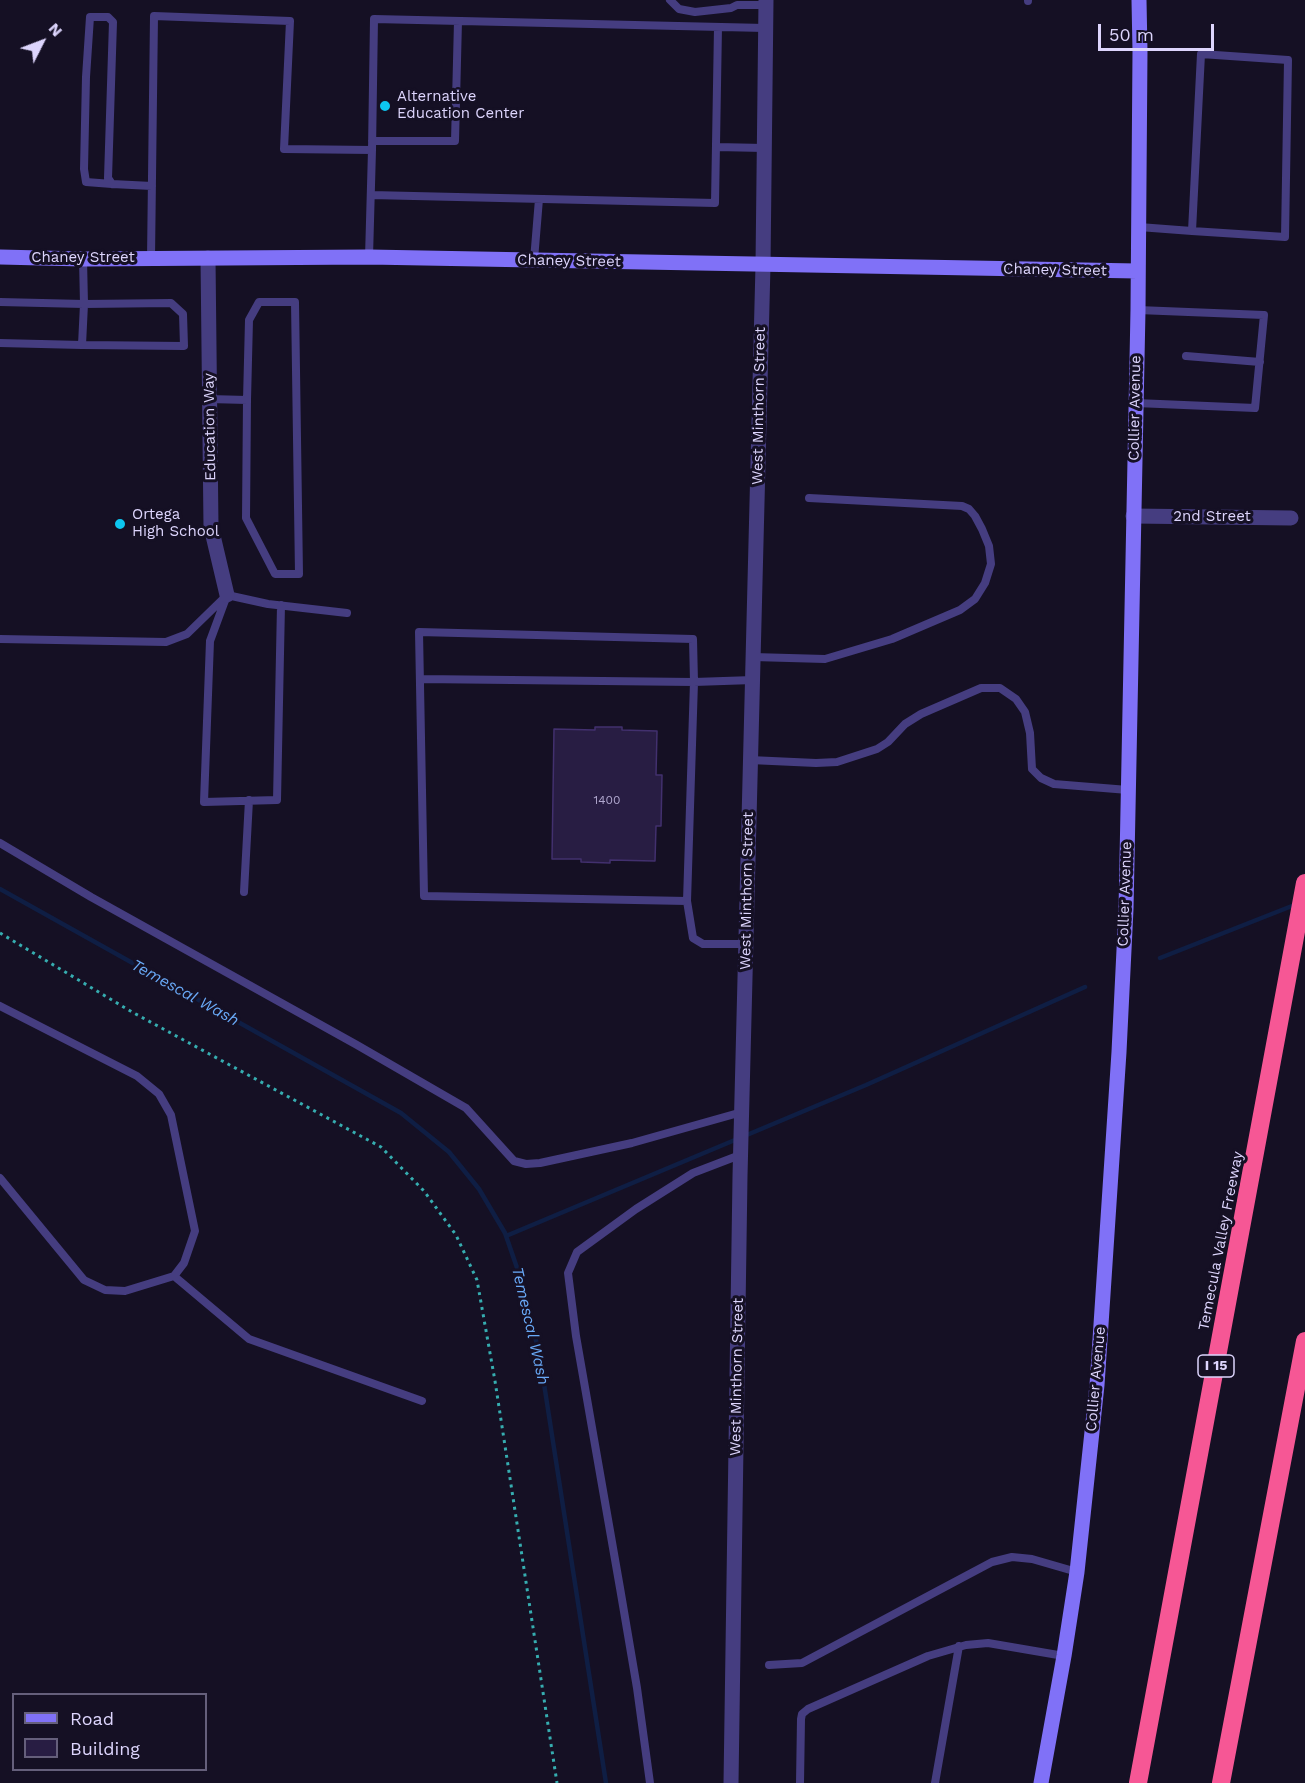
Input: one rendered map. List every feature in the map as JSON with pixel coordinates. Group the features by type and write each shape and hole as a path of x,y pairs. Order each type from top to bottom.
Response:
{"highway":[{"name":"Temecula Valley Freeway","path":"1138,1783 1305,883"},
{"path":"1221,1783 1305,1341"}],"main road":[{"name":"Collier Avenue","path":"1041,1783 1077,1572 1097,1385 1119,1052 1126,909 1138,310 1139,0"},
{"name":"Chaney Street","path":"0,257 83,259 369,257 1137,272"}],"street":[{"name":"West Minthorn Street","path":"730,1783 740,1176 763,265 766,2"},
{"name":"Education Way","path":"208,258 211,526 227,595"},
{"name":"2nd Street","path":"1133,516 1291,518"}],"lane":[{"path":"670,0 679,9 695,12 766,2"},
{"path":"151,258 154,16 290,21 284,149 372,150"},
{"path":"112,184 108,178 113,22 108,17 90,18 86,77 84,169 86,183 152,186"},
{"path":"369,257 374,19 765,28"},
{"path":"372,141 455,141 458,21"},
{"path":"371,195 715,203 718,27"},
{"path":"1139,227 1192,231 1285,237 1288,60 1201,54 1192,231"},
{"path":"716,147 764,148"},
{"path":"534,260 539,199"},
{"path":"82,345 83,259"},
{"path":"0,302 171,303 183,314 184,346 0,343"},
{"path":"259,302 295,302 298,574 275,574 246,518 247,400 249,320 259,302"},
{"path":"1136,403 1255,408 1264,315 1138,310"},
{"path":"1186,356 1260,362"},
{"path":"209,399 247,400"},
{"path":"753,657 825,659 892,639 960,610 975,599 985,584 991,564 989,546 975,516 969,509 962,506 808,498"},
{"path":"227,595 280,605 347,613"},
{"path":"0,639 166,642 187,634 227,595"},
{"path":"227,595 210,641 204,802 277,800 280,605"},
{"path":"687,901 424,896 419,632 693,639 694,681 687,901 693,938 703,944 746,944"},
{"path":"420,680 753,680"},
{"path":"750,760 837,762 877,749 888,742 905,724 921,714 981,688 1000,688 1016,699 1024,712 1030,733 1032,769 1041,778 1054,784 1128,790"},
{"path":"244,892 249,800"},
{"path":"0,843 91,897 466,1108 514,1161 525,1164 540,1163 632,1143 742,1104"},
{"path":"0,1006 137,1076 159,1094 171,1115 195,1231 184,1263 174,1276 125,1291 105,1290 84,1280 0,1178"},
{"path":"650,1783 624,1610 576,1336 568,1273 577,1252 636,1209 693,1173 741,1154"},
{"path":"174,1276 249,1339 422,1401"},
{"path":"769,1665 802,1663 992,1562 1012,1557 1032,1559 1077,1572"},
{"path":"800,1783 801,1719 802,1714 808,1709 928,1656 960,1646 988,1643 1064,1656"},
{"path":"935,1783 960,1646"}],"path":[{"path":"0,933 132,1012 381,1147 424,1191 456,1234 477,1281 495,1381 557,1783"}],"building":[{"path":"595,727 657,731 656,775 662,775 661,826 656,826 655,861 610,860 610,863 581,862 581,859 552,859 554,729 595,730"}],"waterway":[{"name":"Temescal Wash","path":"0,889 401,1113 449,1152 479,1189 505,1233 524,1288 540,1358 606,1783"},
{"path":"1160,958 1297,904"},
{"path":"506,1236 866,1085 1085,987"}],"place":[{"name":"Alternative Education Center","path":"385,106"},
{"name":"Ortega High School","path":"120,524"}]}
